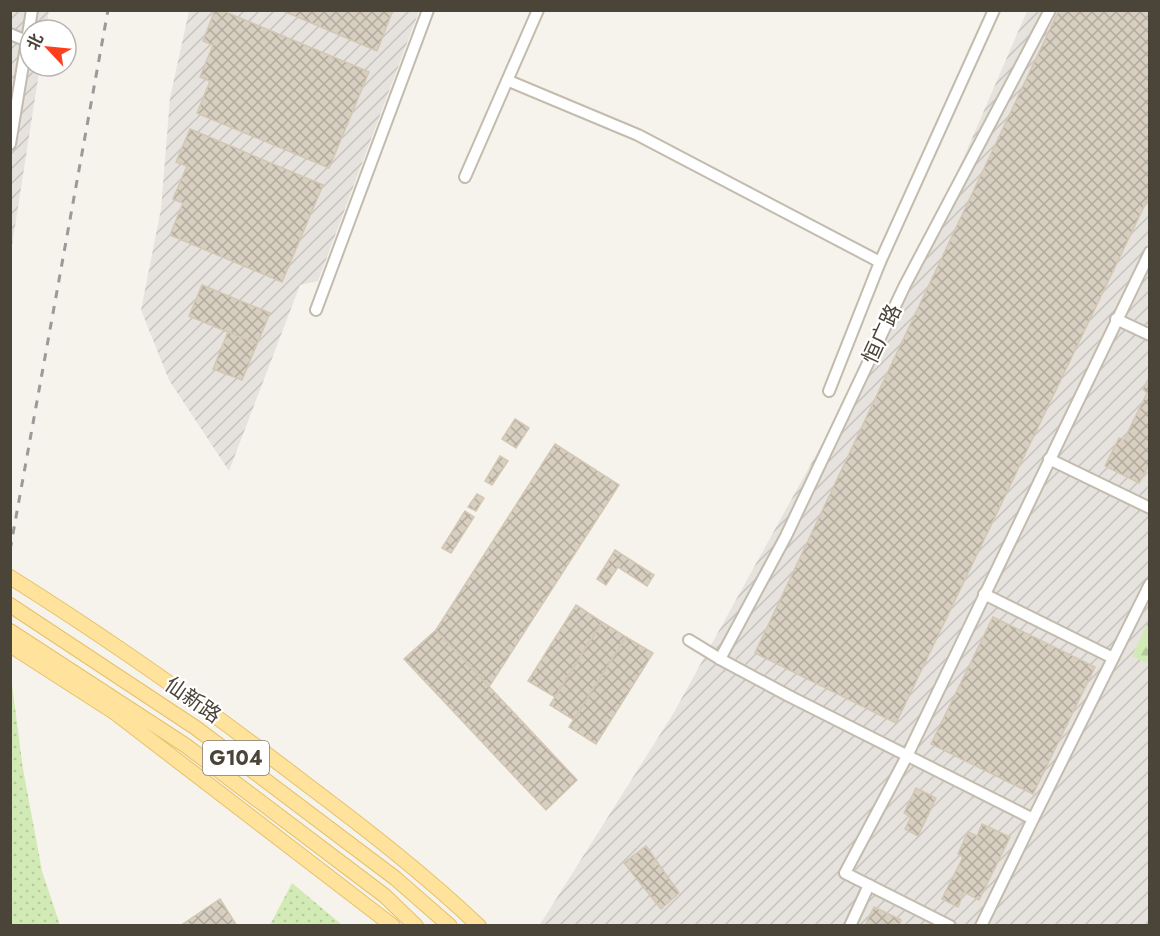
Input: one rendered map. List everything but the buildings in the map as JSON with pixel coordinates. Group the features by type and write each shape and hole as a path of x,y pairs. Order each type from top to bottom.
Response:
{"main road":[{"name":"仙新路","path":"10,578 57,607 237,731 421,872 479,926"},
{"name":"仙新路","path":"10,586 70,622 321,798 410,868 472,926"},
{"name":"仙新路","path":"10,605 196,728 396,878 450,926"},
{"name":"仙新路","path":"10,631 185,745 384,896 416,926"},
{"path":"10,645 114,712 393,926"},
{"path":"10,653 105,712 386,926"}],"street":[{"path":"316,310 428,10"},
{"path":"465,177 509,81 538,10"},
{"path":"829,391 880,262 994,10"},
{"name":"恒广路","path":"720,659 786,536 905,285 1050,10"},
{"path":"10,144 21,78"},
{"path":"509,81 638,135 880,262"},
{"path":"950,926 844,873 906,756 1149,252"},
{"path":"1116,319 1149,335"},
{"path":"1049,459 1149,508"},
{"path":"981,926 1149,585"},
{"path":"984,594 1113,658"},
{"path":"689,639 720,659 1032,819"},
{"path":"850,926 869,885"}],"shaded area":[{"path":"11,11 49,11 48,18 18,18 18,78 38,78 11,252"},
{"path":"189,11 419,11 318,281 300,285 229,471 169,380 141,310 161,209 170,98"},
{"path":"1027,11 1149,11 1150,620 1133,656 1149,665 1149,925 539,926 673,714 849,395 948,194"}],"green space":[{"path":"1149,620 1149,665 1132,656"},
{"path":"11,677 23,769 42,871 60,925 11,925"},
{"path":"292,883 342,925 270,925"}],"railway":[{"path":"10,550 108,10"}]}
